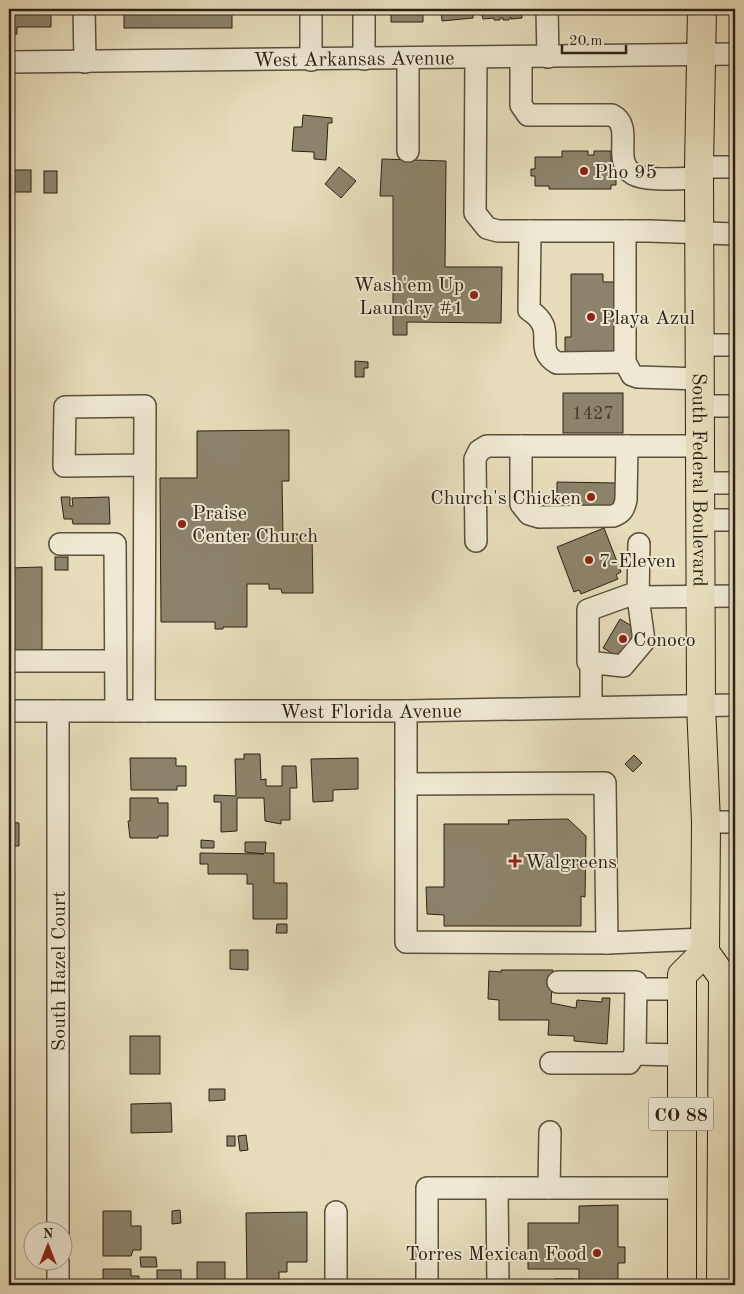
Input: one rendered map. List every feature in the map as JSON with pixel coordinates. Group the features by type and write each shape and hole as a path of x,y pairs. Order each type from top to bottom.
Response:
{"main road":[{"name":"South Federal Boulevard","path":"702,9 699,172 700,597 701,705 706,822 705,945"},
{"name":"CO 88","path":"682,1285 681,988 682,975 705,945"},
{"path":"705,945 722,976 728,1113 728,1194 721,1285"}],"street":[{"path":"84,9 85,62"},
{"path":"311,9 311,60"},
{"path":"364,9 364,59"},
{"path":"548,9 548,57"},
{"name":"West Arkansas Avenue","path":"9,62 735,54"},
{"path":"521,57 521,105 528,115 612,115 618,118 622,125 623,158 626,167 633,174 643,177 735,167"},
{"path":"408,58 408,151"},
{"path":"476,58 475,213 487,228 498,231 625,231 735,234"},
{"path":"530,231 529,310 539,316 545,327 545,351 549,358 557,363 625,362"},
{"path":"625,231 625,362 632,374 638,377 700,379"},
{"path":"700,345 735,345"},
{"path":"144,711 145,466 145,406 65,407 64,466 145,466"},
{"path":"700,406 735,406"},
{"path":"476,541 475,459 479,451 487,446 700,446"},
{"path":"521,446 521,504 529,514 539,517 613,516 620,514 625,508 626,500 626,446"},
{"path":"700,483 735,483"},
{"path":"700,520 735,520"},
{"path":"60,544 115,544 116,711"},
{"path":"639,544 638,594 644,641 623,666 588,662 588,610 638,594 700,597 735,596"},
{"path":"9,661 115,661"},
{"path":"591,662 591,707"},
{"name":"West Florida Avenue","path":"9,710 406,712 735,705"},
{"name":"South Hazel Court","path":"58,711 58,1222"},
{"path":"406,712 406,942 705,945"},
{"path":"406,784 605,783 607,943"},
{"path":"706,822 735,822"},
{"path":"550,1063 629,1063 635,1054 636,982 558,982"},
{"path":"636,988 681,988"},
{"path":"635,1054 681,1055"},
{"path":"549,1188 550,1132"},
{"path":"427,1285 427,1188 682,1188"},
{"path":"496,1188 498,1285"},
{"path":"336,1212 336,1285"},
{"path":"58,1272 58,1285"}],"building":[{"path":"9,9 51,9 51,27 17,27 17,34 9,34"},
{"path":"124,9 232,9 232,28 124,28"},
{"path":"391,9 423,9 423,22 391,22"},
{"path":"441,9 473,9 473,18 442,21"},
{"path":"480,9 521,9 522,18 511,19 511,17 509,20 503,20 503,18 500,18 500,20 494,20 494,18 483,19"},
{"path":"303,115 332,118 332,123 328,123 326,160 314,159 314,152 292,151 294,127 302,127"},
{"path":"562,151 588,151 588,155 594,155 594,151 611,151 611,161 616,161 616,185 611,185 611,189 549,189 549,186 535,186 535,176 531,176 531,169 535,169 535,157 562,157"},
{"path":"382,159 446,161 445,267 502,267 501,323 407,322 407,335 393,335 393,196 380,196"},
{"path":"339,167 356,181 341,198 325,184"},
{"path":"9,170 31,170 31,192 9,192"},
{"path":"44,171 57,171 57,193 44,193"},
{"path":"571,274 603,274 603,282 615,282 615,355 565,353 565,337 571,337"},
{"path":"355,361 368,362 368,368 364,368 364,377 355,377"},
{"path":"563,393 623,393 623,433 563,433"},
{"path":"289,430 289,481 282,481 283,534 312,534 313,593 282,593 281,589 269,589 269,584 247,584 247,627 215,629 215,622 161,622 160,478 197,478 197,431"},
{"path":"557,482 617,483 617,514 557,513"},
{"path":"61,497 70,497 70,506 73,506 72,498 109,497 110,524 73,524 72,519 64,519"},
{"name":"7-Eleven","path":"604,528 621,572 616,575 618,579 581,594 579,590 574,592 557,547"},
{"path":"55,557 68,557 68,570 55,570"},
{"path":"42,567 42,651 9,655 9,568"},
{"path":"620,619 640,631 624,660 603,648"},
{"path":"244,754 260,754 261,780 266,779 266,786 282,786 282,766 296,766 297,788 290,788 290,820 281,820 281,824 265,821 264,798 237,798 237,831 221,832 221,802 214,802 214,795 236,796 235,759 244,759"},
{"path":"634,755 642,763 633,772 625,764"},
{"path":"130,758 176,758 176,766 186,766 186,786 177,786 177,790 131,790"},
{"path":"358,758 358,789 333,790 333,801 313,802 311,759"},
{"path":"9,762 13,762 13,798 9,798"},
{"path":"130,798 158,798 158,803 168,803 168,836 130,838 128,821 130,821"},
{"name":"Walgreens","path":"568,819 586,836 585,897 581,896 581,926 444,926 444,915 427,914 426,887 444,887 444,824 509,824 508,820"},
{"path":"9,822 19,823 19,846 9,846"},
{"path":"201,840 214,841 214,848 201,848"},
{"path":"245,842 266,842 265,853 274,853 274,883 287,883 287,919 253,919 253,884 247,884 247,874 208,874 208,864 200,864 200,853 264,854 245,852"},
{"path":"277,924 287,924 287,933 276,933"},
{"path":"230,950 248,950 248,970 230,969"},
{"path":"501,970 553,970 551,1003 576,1008 577,1000 602,1002 602,998 610,998 607,1044 574,1041 574,1036 548,1035 549,1020 499,1020 499,1000 488,999 489,971 501,972"},
{"path":"130,1036 160,1036 160,1074 130,1074"},
{"path":"209,1089 225,1089 225,1100 209,1101"},
{"path":"171,1103 172,1132 131,1133 131,1104"},
{"path":"246,1135 248,1150 240,1151 238,1136"},
{"path":"227,1136 235,1136 235,1146 227,1146"},
{"path":"618,1205 618,1247 625,1247 625,1263 618,1263 618,1285 579,1285 579,1269 528,1269 528,1223 579,1223 579,1206"},
{"path":"180,1210 181,1223 172,1224 172,1211"},
{"path":"103,1211 131,1211 131,1226 141,1226 141,1250 133,1250 131,1256 103,1256"},
{"path":"307,1212 307,1262 287,1262 287,1272 279,1272 279,1285 247,1285 246,1213"},
{"path":"140,1257 156,1257 157,1267 141,1267"},
{"path":"197,1262 225,1262 225,1285 197,1285"},
{"path":"103,1269 131,1269 131,1276 139,1276 139,1285 103,1285"},
{"path":"157,1270 181,1270 181,1285 157,1285"},
{"path":"555,1279 574,1279 574,1285 555,1285"}],"place":[{"name":"Pho 95","path":"584,171"},
{"name":"Wash'em Up Laundry #1","path":"474,295"},
{"name":"Playa Azul","path":"591,317"},
{"name":"Church's Chicken","path":"591,497"},
{"name":"Praise Center Church","path":"182,524"},
{"name":"7-Eleven","path":"589,560"},
{"name":"Conoco","path":"623,639"},
{"name":"Walgreens","path":"515,861"},
{"name":"Torres Mexican Food","path":"597,1253"}]}
